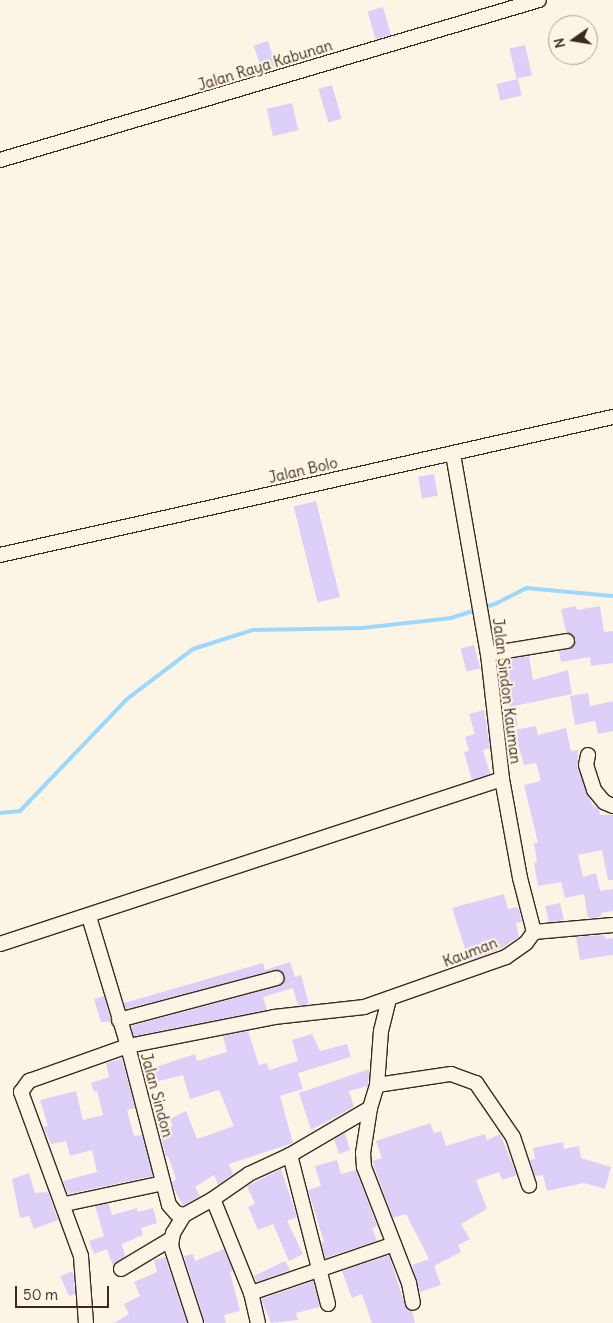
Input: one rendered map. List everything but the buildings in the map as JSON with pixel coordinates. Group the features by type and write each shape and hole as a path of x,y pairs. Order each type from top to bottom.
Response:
{"street":[{"name":"Jalan Raya Kabunan","path":"0,160 539,0"},
{"name":"Jalan Bolo","path":"0,554 613,417"},
{"name":"Jalan Sindon Kauman","path":"453,454 488,654 502,779 520,878 534,932"},
{"path":"488,654 567,641"},
{"path":"588,755 586,765 594,790 604,802 613,806"},
{"path":"0,944 89,917 502,779"},
{"path":"86,1323 84,1269 65,1204 23,1097 22,1087 29,1081 128,1046 89,917"},
{"path":"534,932 613,925"},
{"name":"Kauman","path":"364,1007 506,957 526,943 534,932"},
{"path":"119,1020 277,978"},
{"path":"389,999 381,1030 377,1085 370,1108 363,1153 364,1167 410,1283 413,1303"},
{"path":"364,1007 381,1030"},
{"name":"Jalan Sindon","path":"184,1215 172,1210 163,1183 128,1046 274,1017 364,1007"},
{"path":"377,1085 451,1074 476,1083 513,1137 529,1185"},
{"path":"121,1269 171,1239 184,1215 249,1174 290,1155 370,1108"},
{"path":"290,1155 328,1304"},
{"path":"65,1204 163,1183"},
{"path":"213,1198 251,1293 258,1323"},
{"path":"171,1239 180,1282 196,1323"},
{"path":"251,1293 394,1244"}],"waterway":[{"path":"0,813 20,811 127,699 193,649 253,630 362,628 451,618 495,604 526,588 613,596"}]}
